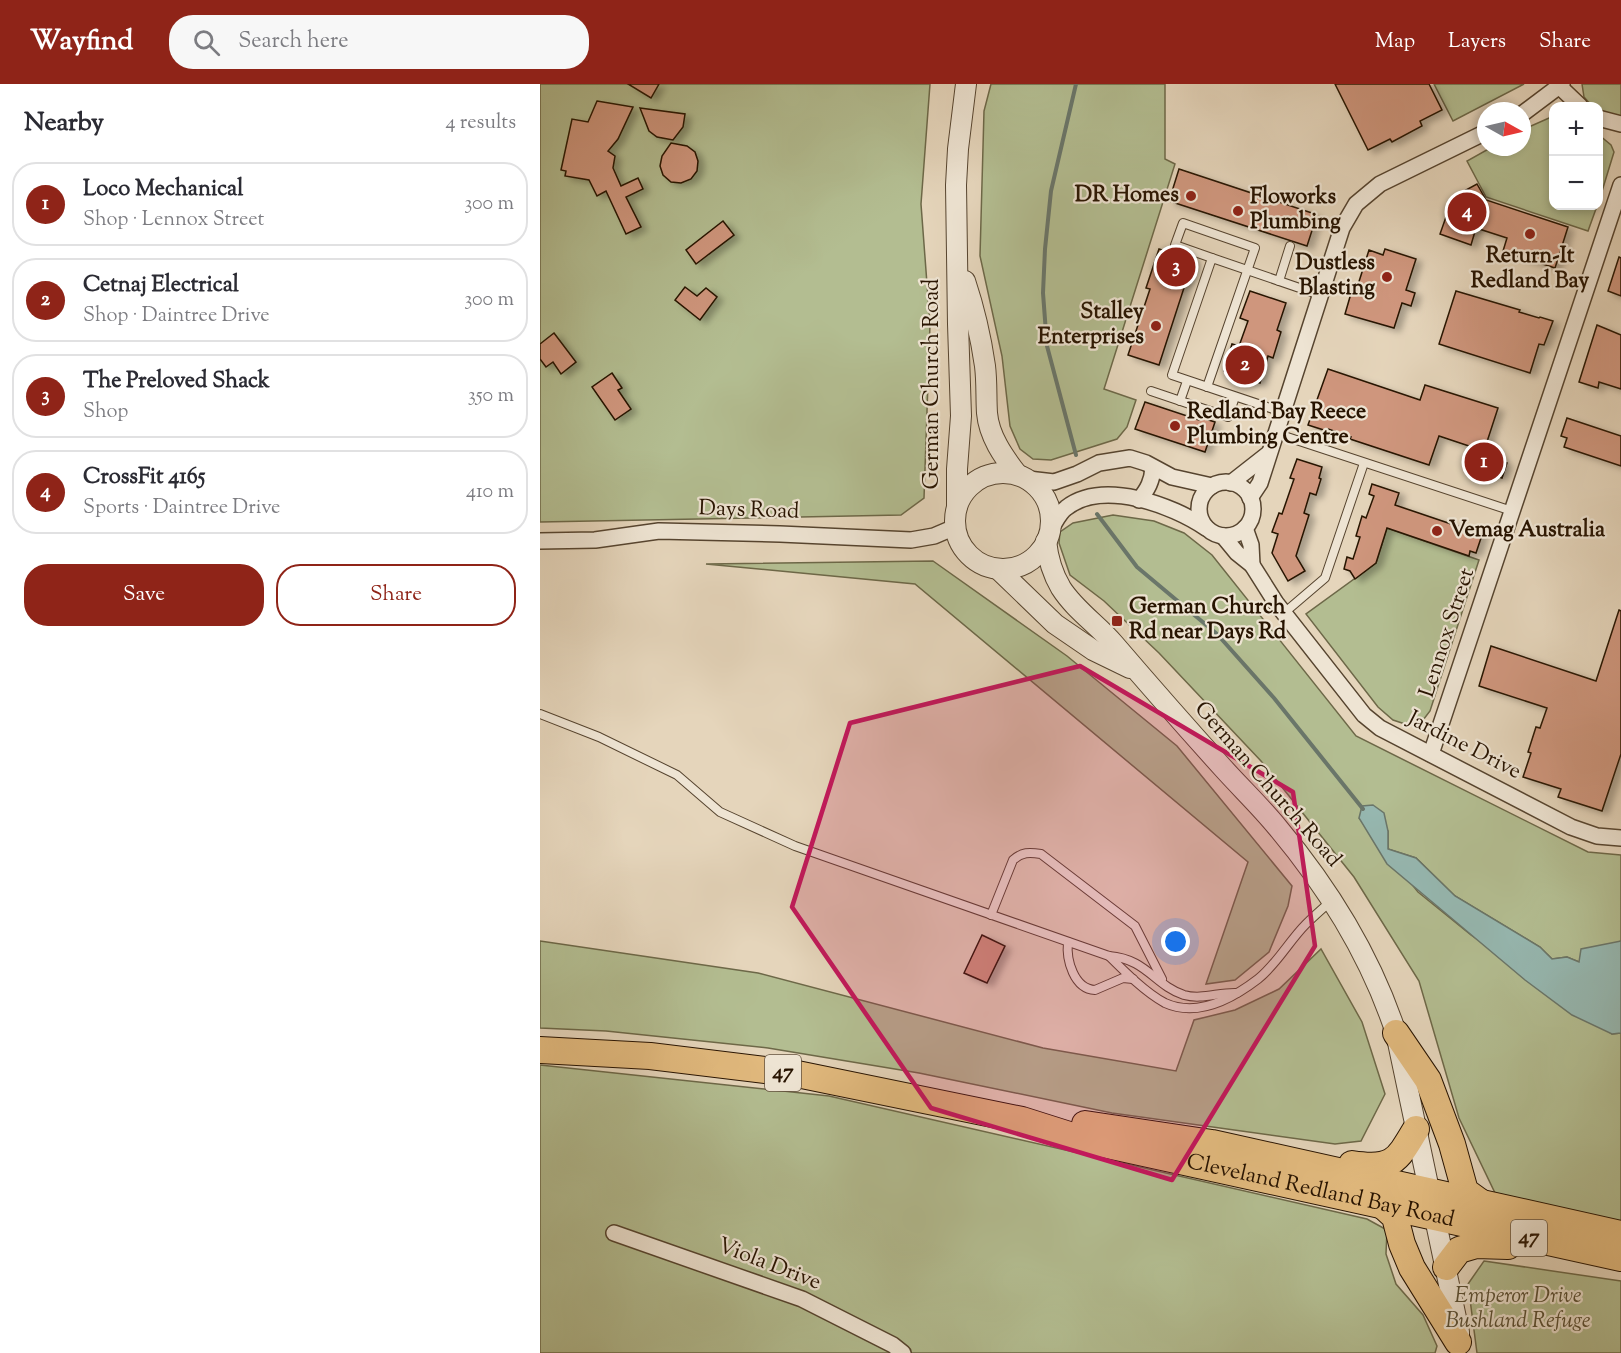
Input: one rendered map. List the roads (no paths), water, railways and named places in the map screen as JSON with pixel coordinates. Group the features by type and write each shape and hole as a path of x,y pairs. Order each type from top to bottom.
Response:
{"highway":[{"path":"1396,1033 1428,1080 1452,1144 1465,1191 1483,1204"},
{"name":"Cleveland Redland Bay Road","path":"540,1050 650,1056 797,1074 1022,1120 1085,1140 1621,1260"},
{"name":"Cleveland Redland Bay Road","path":"1022,1120 1091,1125 1212,1143 1621,1234"},
{"path":"1212,1143 1361,1165 1385,1165 1401,1156 1416,1128"},
{"path":"1384,1207 1395,1217 1401,1244 1412,1268 1458,1347"},
{"path":"1446,1268 1459,1250 1476,1245 1502,1245 1621,1260"}],"street":[{"name":"German Church Road","path":"957,506 961,416 957,324 956,185 966,84"},
{"path":"1531,108 1561,86 1576,102"},
{"path":"1603,119 1621,124"},
{"path":"1250,498 1260,483 1342,228 1356,204 1380,184 1477,136"},
{"name":"Lennox Street","path":"1431,754 1621,185"},
{"name":"German Church Road","path":"958,261 982,348 986,370 987,415 990,431 1004,458 1022,477"},
{"path":"1231,483 1268,454"},
{"path":"1206,528 1199,506 1201,498 1212,486 1224,482 1239,486 1250,498 1252,514 1245,528 1239,533 1223,536 1214,534 1180,512 1139,500 1110,494 1086,497 1064,509 1038,554 1013,568 998,569 983,564 970,555 960,543 955,528 957,506 964,492 974,482 987,475 1002,472 1054,482 1111,459 1130,458 1146,463 1172,477 1212,486"},
{"path":"1139,500 1147,491 1152,480 1153,468"},
{"path":"1022,477 1039,489 1047,501 1051,516 1048,536"},
{"name":"Days Road","path":"540,541 595,540 659,531 911,540 934,536 955,528"},
{"path":"1245,528 1251,545 1252,565"},
{"name":"German Church Road","path":"1048,536 1050,566 1063,591 1113,643 1135,671 1278,828 1333,900 1364,956 1386,1004 1396,1033 1459,1332 1458,1347"},
{"path":"1223,536 1237,553 1252,565"},
{"name":"Jardine Drive","path":"1252,565 1284,613 1364,715 1380,728 1570,827 1597,836 1621,838"},
{"name":"German Church Road","path":"998,569 1055,624 1094,650 1135,671"},
{"name":"Viola Drive","path":"614,1233 802,1299 893,1345 903,1353"}],"lane":[{"path":"1207,387 1247,270 1255,248 1183,223 1175,245 1212,258 1247,270 1279,281 1320,295"},
{"path":"1279,281 1290,246"},
{"path":"1212,258 1172,375 1282,412"},
{"path":"1180,401 1187,381"},
{"path":"1151,391 1228,417 1235,397"},
{"path":"1275,434 1512,511"},
{"path":"1284,613 1325,578 1364,463"},
{"path":"540,714 600,737 677,776 720,812 795,846 1109,956 1121,957 1135,963 1177,992 1194,996 1236,993"},
{"path":"991,915 1013,860 1021,854 1031,852 1041,854 1135,926 1163,982"},
{"path":"1109,956 1158,998 1180,1008 1211,1006 1224,1001 1259,978 1306,924 1333,900"},
{"path":"1068,942 1067,951 1072,968 1082,986 1095,990 1123,978 1134,979"}],"water":[{"path":"1373,805 1384,813 1388,831 1388,849 1416,858 1455,896 1540,947 1552,959 1567,957 1579,962 1581,949 1621,941 1621,1033 1612,1034 1572,1015 1525,980 1387,864 1359,818 1362,806"}],"waterway":[{"path":"1076,84 1051,191 1043,293 1047,346 1076,455"},
{"path":"1097,514 1137,567 1217,634 1274,698 1363,809"}],"place":[{"name":"DR Homes","path":"1191,196"},
{"name":"Floworks Plumbing","path":"1238,211"},
{"name":"CrossFit 4165","path":"1467,212"},
{"name":"Return-It Redland Bay","path":"1530,234"},
{"name":"The Preloved Shack","path":"1176,267"},
{"name":"Dustless Blasting","path":"1387,277"},
{"name":"Stalley Enterprises","path":"1156,326"},
{"name":"Cetnaj Electrical","path":"1245,365"},
{"name":"Redland Bay Reece Plumbing Centre","path":"1175,426"},
{"name":"Loco Mechanical","path":"1484,462"},
{"name":"Vemag Australia","path":"1437,531"},
{"name":"German Church Rd near Days Rd","path":"1117,621"}],"park label":[{"name":"Emperor Drive Bushland Refuge","path":"1518,1310"}]}
